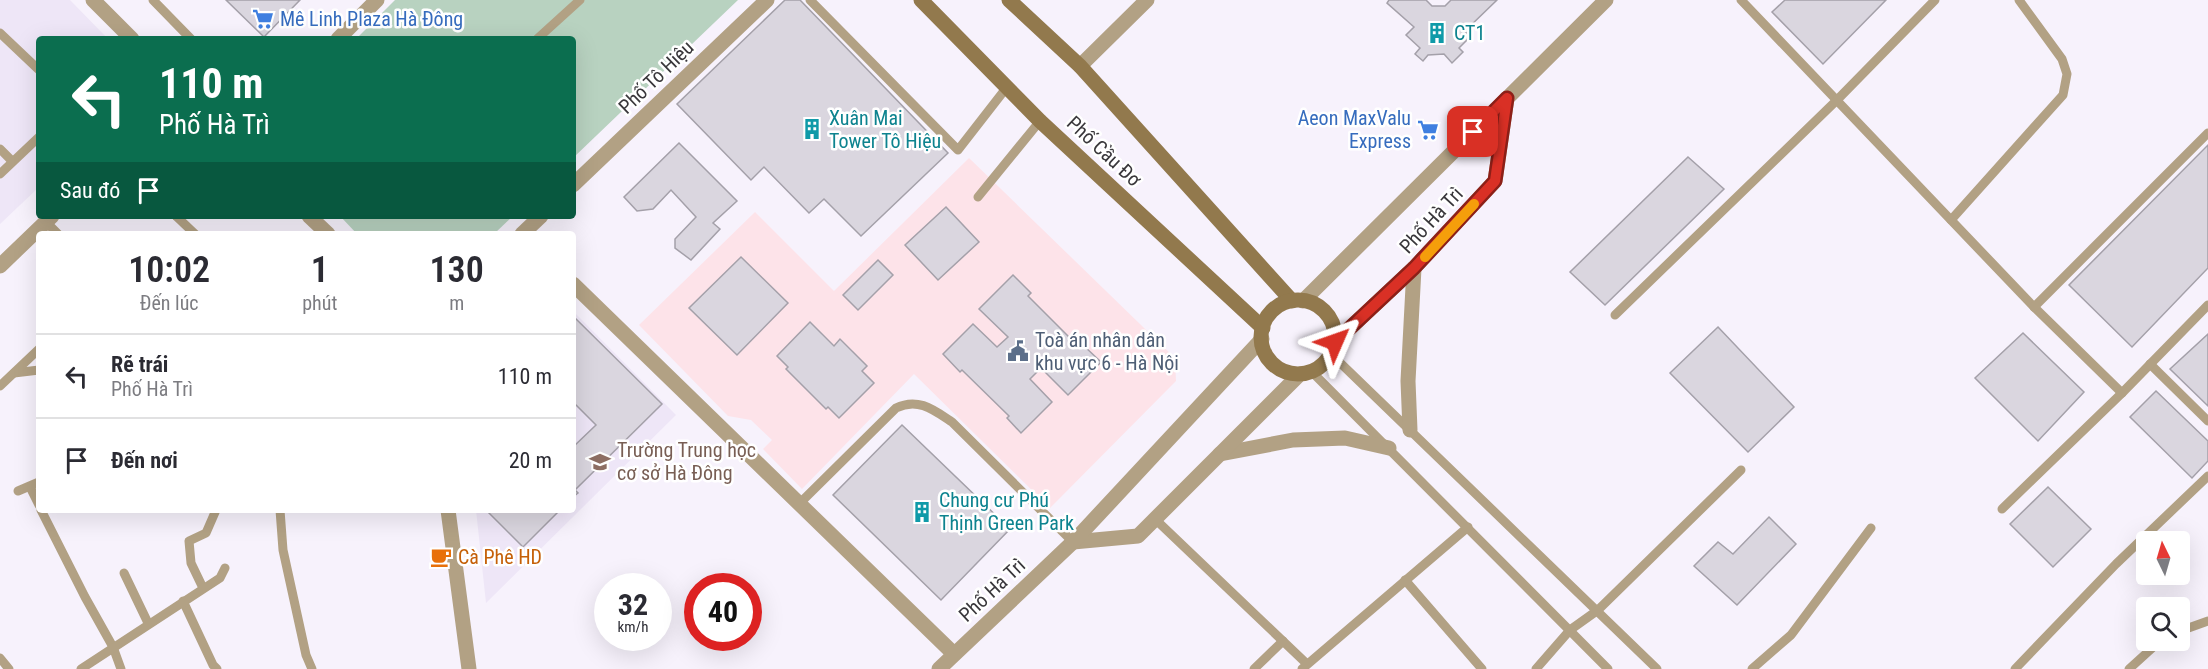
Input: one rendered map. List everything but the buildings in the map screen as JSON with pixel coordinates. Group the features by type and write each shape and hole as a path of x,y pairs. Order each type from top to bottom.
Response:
{"main road":[{"name":"Phố Cầu Đơ","path":"921,0 1040,120 1262,334"},
{"name":"Phố Cầu Đơ","path":"1009,0 1080,66 1297,301"},
{"path":"1297,301 1313,303 1323,309 1335,330 1333,348 1323,364 1306,372 1289,372 1278,368 1264,350 1262,334 1267,318 1273,310 1297,301"}],"street":[{"path":"341,36 377,0"},
{"name":"Phố Tô Hiệu","path":"576,182 767,0"},
{"path":"1080,66 1147,0"},
{"name":"Phố Hà Trì","path":"1297,301 1606,0"},
{"path":"100,3 129,36"},
{"name":"Phố Hà Trì","path":"1333,348 1414,268 1495,181 1507,98"},
{"path":"36,231 49,219"},
{"path":"312,219 325,231"},
{"path":"525,231 538,219"},
{"path":"0,266 36,231"},
{"path":"1410,430 1409,359 1414,268"},
{"path":"576,287 954,654"},
{"name":"Phố Hà Trì","path":"939,669 1073,542 1262,334"},
{"path":"1073,542 1138,536 1306,372"},
{"path":"1220,454 1293,440 1345,438 1389,448"},
{"path":"448,513 469,669"}],"lane":[{"path":"153,0 188,36"},
{"path":"540,36 580,0"},
{"path":"810,0 958,150 1007,87"},
{"path":"1741,0 2034,307 2122,393"},
{"path":"1615,315 1837,100 1935,0"},
{"path":"1951,220 2063,95 2067,74 2062,59 2019,0"},
{"path":"0,33 36,67"},
{"path":"978,197 1040,120"},
{"path":"2034,307 2208,133"},
{"path":"0,174 36,140"},
{"path":"0,149 12,161"},
{"path":"179,219 192,231"},
{"path":"2002,509 2122,393 2208,305"},
{"path":"1333,348 1410,430 1657,669"},
{"path":"0,386 36,352"},
{"path":"2150,364 2208,421"},
{"path":"14,373 36,370"},
{"path":"1306,372 1389,448 1608,669"},
{"path":"799,504 896,408 904,404 916,403 952,422 1073,542"},
{"path":"1536,669 1570,630 1598,610 1741,470"},
{"path":"2015,669 2116,564 2208,476"},
{"path":"18,491 34,484"},
{"path":"43,513 113,647 121,669"},
{"path":"203,588 191,563 189,541 206,533 215,513"},
{"path":"280,513 283,550 306,655 312,669"},
{"path":"1155,519 1283,641 1305,666 1468,526"},
{"path":"1752,669 1791,635 1870,528"},
{"path":"81,669 220,578 225,568"},
{"path":"124,573 148,623"},
{"path":"1405,580 1482,669"},
{"path":"183,601 217,669"},
{"path":"2190,627 2208,621"},
{"path":"1254,669 1283,641"},
{"path":"2129,669 2149,651"},
{"path":"0,658 9,669"}],"shaded area":[{"path":"0,0 70,0 105,36 36,36 36,190 0,224"},
{"path":"969,158 1175,358 1176,381 1050,508 914,374 802,489 763,449 772,440 751,420 728,416 639,325 755,212 834,291"},
{"name":"Trường Trung học cơ sở Hà Đông","path":"576,314 676,415 486,603 476,513 576,513"}],"green space":[{"path":"395,0 738,0 576,155 576,36 359,36"},
{"path":"343,219 510,219 497,231 354,231"}],"slow traffic":[{"path":"1425,257 1474,204"}],"place":[{"name":"Mê Linh Plaza Hà Đông","path":"263,19"},
{"name":"CT1","path":"1437,33"},
{"name":"Xuân Mai Tower Tô Hiệu","path":"812,129"},
{"name":"Aeon MaxValu Express","path":"1428,130"},
{"name":"Toà án nhân dân khu vực 6 - Hà Nội","path":"1018,351"},
{"name":"Trường Trung học cơ sở Hà Đông","path":"600,462"},
{"name":"Chung cư Phú Thịnh Green Park","path":"922,512"},
{"name":"Cà Phê HD","path":"441,557"}],"route":[{"path":"1335,342 1414,268 1495,181 1507,98 1473,132"}]}
